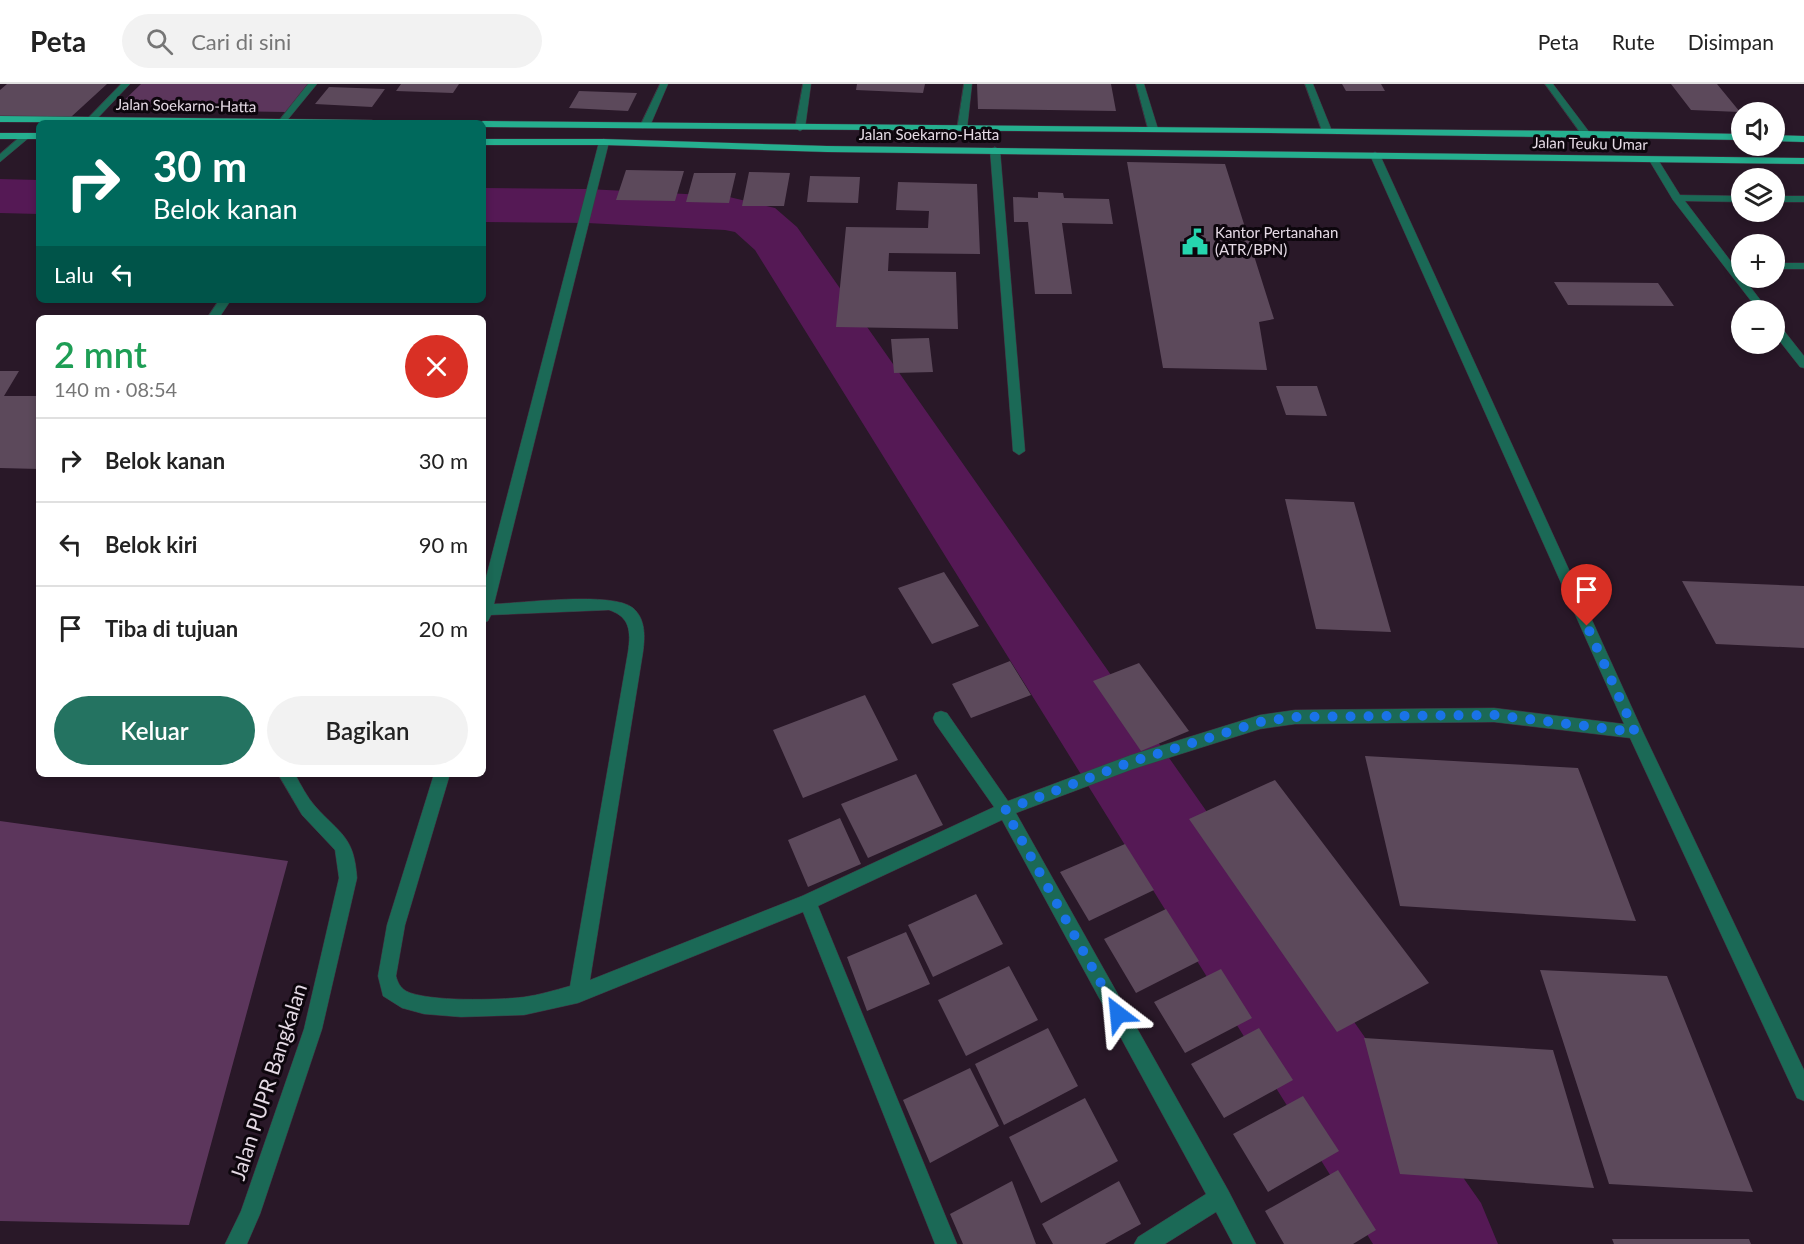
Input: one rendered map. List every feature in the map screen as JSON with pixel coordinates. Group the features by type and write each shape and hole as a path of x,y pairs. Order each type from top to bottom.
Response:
{"main road":[{"name":"Jalan Soekarno-Hatta","path":"0,119 91,120"},
{"name":"Jalan Soekarno-Hatta","path":"486,124 1353,132"},
{"path":"762,147 765,128"},
{"path":"827,149 829,128"},
{"name":"Jalan Teuku Umar","path":"1353,132 1585,133 1731,137"},
{"path":"0,136 36,136"},
{"path":"1785,138 1804,139"},
{"name":"Jalan Soekarno-Hatta","path":"486,142 604,142 827,149 1375,155"},
{"name":"Jalan Teuku Umar","path":"1375,155 1804,161"}],"street":[{"path":"91,120 126,84"},
{"path":"283,120 313,84"},
{"path":"645,126 664,84"},
{"path":"800,128 807,84"},
{"path":"962,129 968,84"},
{"path":"1140,84 1153,129"},
{"path":"1309,84 1327,131"},
{"path":"1549,84 1585,133"},
{"path":"0,159 26,136"},
{"path":"486,605 604,142"},
{"path":"995,150 1019,451"},
{"path":"1375,155 1635,732 1804,1091"},
{"path":"1654,160 1677,198 1755,300"},
{"path":"1677,198 1731,199"},
{"path":"1785,199 1804,199"},
{"path":"1785,266 1804,266"},
{"path":"1785,340 1804,364"},
{"path":"486,613 609,604 627,611 635,624 638,636 578,994"},
{"path":"441,777 396,925 387,976 390,989 402,999 413,1002 461,1008 524,1006 578,994 808,902 1005,810 1131,762 1260,722 1295,717 1494,715 1635,732"},
{"path":"941,718 1005,810 1245,1244"},
{"name":"Jalan PUPR Bangkalan","path":"236,1244 250,1214 313,1029 348,878 348,860 343,844 308,810 288,777"},
{"path":"808,902 946,1244"},
{"path":"1145,1244 1221,1197"}],"shaded area":[{"path":"141,84 309,84 286,112 115,109"},
{"path":"0,821 288,861 189,1225 0,1221"}],"building":[{"path":"7,84 107,84 71,117 0,116 0,90"},
{"path":"401,84 459,84 453,93 396,91"},
{"path":"857,84 925,84 923,93 856,90"},
{"path":"977,84 1111,84 1116,111 978,109"},
{"path":"1342,84 1381,84 1385,91 1346,91"},
{"path":"1671,84 1717,84 1732,102 1731,112 1691,110"},
{"path":"329,87 385,89 372,107 315,104"},
{"path":"579,91 637,93 628,111 569,108"},
{"name":"Kantor Pertanahan (ATR/BPN)","path":"1127,162 1225,164 1274,319 1259,322 1267,370 1163,368"},
{"path":"626,170 684,171 675,201 616,200"},
{"path":"749,172 790,173 784,206 742,206"},
{"path":"694,173 736,173 729,203 686,202"},
{"path":"810,176 860,177 858,203 807,202"},
{"path":"898,182 977,184 980,254 889,253 888,271 956,272 958,329 836,327 846,227 928,228 929,211 896,210"},
{"path":"1038,192 1063,193 1064,198 1109,199 1113,224 1062,223 1072,294 1035,294 1028,222 1014,222 1013,197 1038,198"},
{"path":"1554,282 1658,283 1674,306 1568,305"},
{"path":"929,338 933,372 894,373 891,339"},
{"path":"0,371 19,371 4,396 36,396 36,469 0,468"},
{"path":"1276,386 1317,386 1327,416 1286,415"},
{"path":"1285,499 1354,502 1391,632 1316,629"},
{"path":"944,572 979,626 932,644 898,588"},
{"path":"1682,581 1804,586 1804,648 1716,644"},
{"path":"1010,661 1031,695 971,718 952,684"},
{"path":"1139,663 1189,731 1141,751 1093,681"},
{"path":"865,695 898,760 803,798 773,730"},
{"path":"1365,756 1578,768 1636,921 1400,906"},
{"path":"916,774 943,825 868,858 841,804"},
{"path":"1275,780 1429,983 1337,1032 1189,819"},
{"path":"840,818 861,864 808,887 788,840"},
{"path":"1125,844 1154,890 1089,921 1060,872"},
{"path":"976,894 1003,944 933,977 908,925"},
{"path":"1166,909 1199,961 1136,993 1104,939"},
{"path":"906,932 930,984 867,1011 847,957"},
{"path":"1009,966 1038,1020 966,1056 938,1000"},
{"path":"1221,969 1252,1018 1185,1053 1154,1002"},
{"path":"1540,970 1667,976 1753,1192 1609,1184"},
{"path":"1048,1028 1078,1086 1004,1125 975,1064"},
{"path":"1259,1028 1293,1080 1224,1118 1191,1064"},
{"path":"1364,1038 1553,1050 1594,1188 1400,1174"},
{"path":"970,1068 999,1126 930,1163 903,1100"},
{"path":"1303,1096 1339,1151 1268,1192 1233,1134"},
{"path":"1085,1098 1118,1161 1041,1203 1009,1137"},
{"path":"1338,1170 1376,1230 1353,1244 1284,1244 1265,1211"},
{"path":"1012,1181 1036,1244 963,1244 950,1214"},
{"path":"1119,1181 1141,1224 1105,1244 1053,1244 1042,1224"},
{"path":"1612,1239 1749,1239 1751,1244 1614,1244"}],"waterway":[{"path":"0,196 36,197"},
{"path":"486,205 587,206 725,213 755,220 777,239 1440,1244"}],"place":[{"name":"Kantor Pertanahan (ATR/BPN)","path":"1195,242"}],"route":[{"path":"1118,1014 1005,810 1131,762 1260,722 1295,717 1494,715 1635,732 1587,626"}]}
